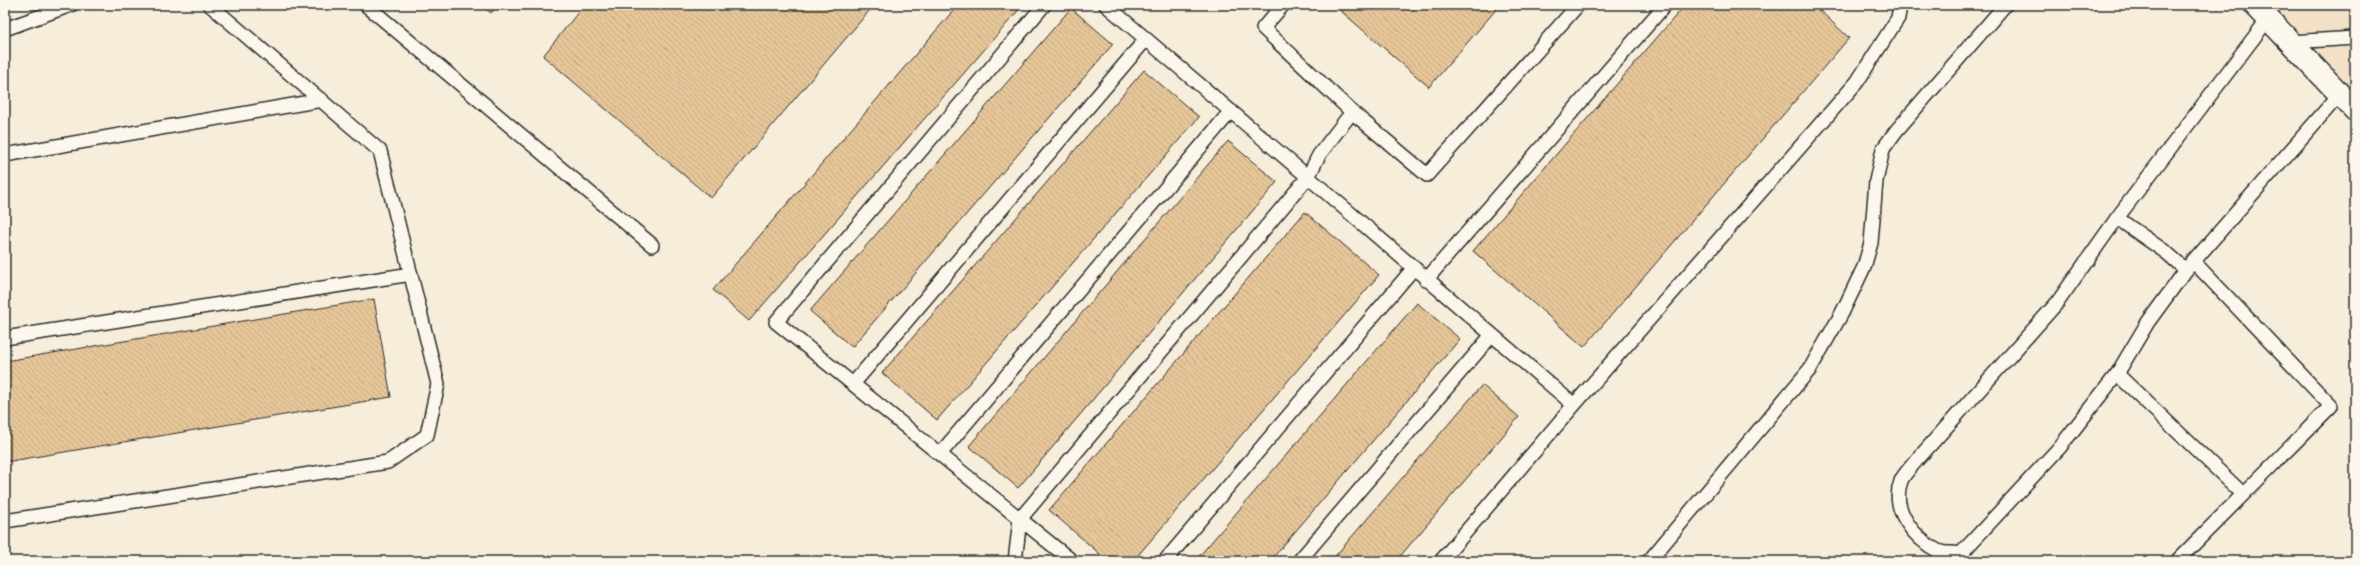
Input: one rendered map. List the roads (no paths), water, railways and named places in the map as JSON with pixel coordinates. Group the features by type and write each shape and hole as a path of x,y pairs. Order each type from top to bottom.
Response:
{"main road":[{"path":"2262,12 2348,102"}],"lane":[{"path":"5,29 71,5"},
{"path":"5,521 388,462 427,435 438,384 380,152 322,100 210,5"},
{"path":"366,5 652,245"},
{"path":"1044,5 776,322 1072,561"},
{"path":"1106,5 1308,177 1491,336 1574,405"},
{"path":"1283,5 1263,28 1352,112 1427,175 1578,5"},
{"path":"1426,280 1665,5"},
{"path":"1441,561 1574,405 1857,82 1898,18 1900,5"},
{"path":"1649,561 1810,369 1842,312 1864,267 1871,243 1876,180 1883,150 1896,131 2005,5"},
{"path":"2262,12 2057,303 1916,461 1901,481 1899,502 1906,521 1914,532 1940,552 1961,558 2060,447 2117,374 2148,322 2189,265 2348,102"},
{"path":"2290,42 2355,38"},
{"path":"852,384 1146,39"},
{"path":"5,155 322,100"},
{"path":"940,454 1231,112"},
{"path":"1015,561 1020,519 1308,177 1319,155 1352,112"},
{"path":"2117,218 2168,253 2189,265 2331,406 2177,561"},
{"path":"1165,561 1413,269"},
{"path":"5,338 411,274"},
{"path":"1299,561 1491,336"},
{"path":"2117,374 2243,494"}]}
